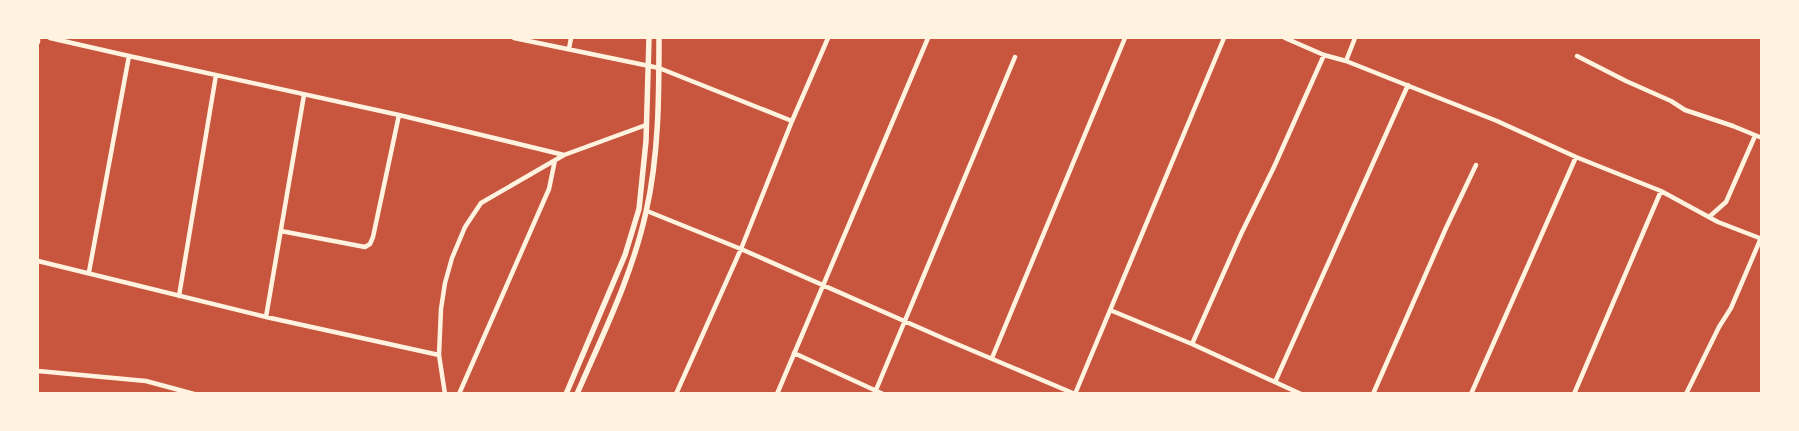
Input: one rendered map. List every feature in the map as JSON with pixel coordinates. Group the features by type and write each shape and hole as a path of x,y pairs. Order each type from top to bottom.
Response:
{"main road":[{"path":"566,394 626,255 638,209 646,125 649,38"},
{"path":"577,394 628,274 647,212 656,144 659,38"}],"street":[{"path":"50,38 398,115 564,155"},
{"path":"514,38 659,68 792,121"},
{"path":"568,49 571,38"},
{"path":"676,394 741,249 792,121 828,38"},
{"path":"777,394 822,284 928,38"},
{"path":"992,358 1126,38"},
{"path":"647,212 741,249 906,320 944,339 1075,394 1224,38"},
{"path":"1285,38 1324,55 1346,61 1497,121 1576,157 1661,191 1708,217 1761,239 1731,308 1719,327 1686,394"},
{"path":"1346,61 1355,38"},
{"path":"1192,344 1324,55"},
{"path":"89,272 129,56"},
{"path":"1577,56 1671,101 1685,110 1762,138"},
{"path":"876,390 1015,57"},
{"path":"180,296 216,75"},
{"path":"1275,382 1408,85"},
{"path":"266,317 304,95"},
{"path":"281,231 365,246 370,244 398,115"},
{"path":"445,394 440,355 441,309 445,283 452,258 465,227 482,202 564,155 646,125"},
{"path":"1708,217 1726,202 1755,136"},
{"path":"1471,394 1576,157"},
{"path":"460,394 549,189 555,160"},
{"path":"1373,394 1446,228 1476,165"},
{"path":"1574,394 1661,191"},
{"path":"38,261 266,317 440,355"},
{"path":"1110,310 1192,344 1301,394"},
{"path":"794,353 883,394"},
{"path":"38,371 146,381 194,394"}]}
